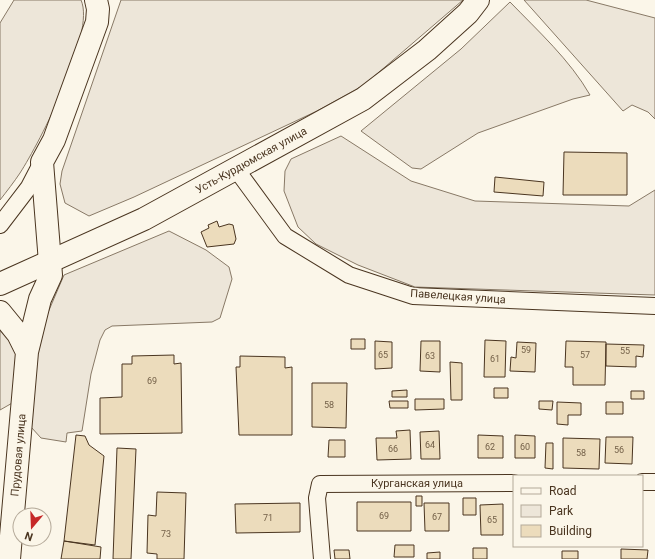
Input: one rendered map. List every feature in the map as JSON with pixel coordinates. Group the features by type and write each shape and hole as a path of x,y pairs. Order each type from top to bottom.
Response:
{"main road":[{"path":"42,162 54,140 96,22 98,16 96,0"},
{"name":"Усть-Курдюмская улица","path":"0,284 50,260 144,219 363,99 428,50 468,13 478,0"},
{"name":"Прудовая улица","path":"8,559 27,352 40,299 51,275 42,162"},
{"path":"0,312 18,334 27,352"}],"street":[{"path":"0,225 28,187 42,162"},
{"name":"Павелецкая улица","path":"236,169 285,236 349,275 413,296 655,306"},
{"path":"643,482 655,482"},
{"name":"Курганская улица","path":"322,559 317,498 320,484 513,483"}],"green space":[{"path":"14,0 81,0 84,16 81,37 64,87 29,158 0,200 0,23"},
{"path":"121,0 463,0 364,85 317,111 134,197 89,216 65,203 60,184 62,171"},
{"path":"524,0 586,0 655,18 655,119 648,112 632,105 623,111"},
{"path":"510,2 563,58 582,82 590,95 573,99 478,133 421,169 412,168 361,131 461,49"},
{"path":"341,136 411,181 475,201 629,206 655,190 655,295 415,287 358,265 316,244 298,227 284,191 285,171 291,159"},
{"path":"169,231 206,250 229,267 232,279 220,318 212,322 112,326 105,330 100,340 91,374 82,431 67,433 66,442 41,438 31,427 38,336 64,275"},
{"path":"0,324 21,350 14,402 0,410"}],"building":[{"path":"564,152 627,153 627,195 563,195"},
{"path":"495,177 544,182 543,196 494,192"},
{"path":"217,221 219,227 229,224 233,225 236,239 234,244 207,247 201,232 209,228 208,225"},
{"path":"351,339 365,339 365,349 351,349"},
{"path":"485,340 506,341 505,377 484,377"},
{"path":"375,341 392,342 392,368 375,369"},
{"path":"421,341 440,341 440,372 420,371"},
{"path":"566,341 606,342 605,385 573,385 573,367 565,367"},
{"path":"517,342 536,343 535,372 510,371 511,357 516,358"},
{"path":"606,344 644,345 643,357 636,356 636,367 606,366"},
{"path":"174,355 174,364 181,363 182,433 100,434 100,398 122,397 122,364 132,364 132,356"},
{"path":"240,356 285,357 285,368 292,367 292,435 239,435 236,367 240,367"},
{"path":"450,362 462,363 462,400 451,400"},
{"path":"312,383 347,383 346,428 312,427"},
{"path":"494,388 508,388 508,398 494,398"},
{"path":"407,390 407,397 392,397 392,391"},
{"path":"631,391 644,391 644,399 631,399"},
{"path":"415,399 444,399 444,409 415,410"},
{"path":"389,401 408,401 408,408 390,408"},
{"path":"539,401 553,401 552,410 539,409"},
{"path":"557,402 581,403 581,415 568,415 568,425 557,424"},
{"path":"606,402 623,402 623,414 606,414"},
{"path":"410,430 411,459 377,460 376,438 397,438 396,431"},
{"path":"439,431 440,459 421,459 420,432"},
{"path":"76,435 85,436 89,445 104,456 95,545 64,541"},
{"path":"478,435 503,436 503,458 478,458"},
{"path":"515,435 535,436 535,458 515,458"},
{"path":"606,437 633,437 632,464 605,463"},
{"path":"563,438 600,439 599,469 563,468"},
{"path":"329,440 345,440 345,457 328,457"},
{"path":"546,443 553,443 553,469 545,468"},
{"path":"117,448 136,449 131,559 113,559"},
{"path":"157,492 186,493 184,559 157,559 157,554 147,553 148,515 156,516"},
{"path":"416,496 422,496 422,506 416,506"},
{"path":"463,498 476,498 476,515 463,515"},
{"path":"357,502 411,502 411,531 357,531"},
{"path":"300,503 300,532 236,533 235,504"},
{"path":"424,503 449,503 449,531 425,531"},
{"path":"503,504 503,535 481,535 480,505"},
{"path":"64,541 101,547 100,559 61,559"},
{"path":"395,545 414,545 414,557 394,557"},
{"path":"473,548 487,548 487,559 473,559"},
{"path":"621,549 648,550 647,559 621,559"},
{"path":"334,550 349,550 350,559 335,559"},
{"path":"562,551 578,551 578,559 562,559"},
{"path":"440,552 440,559 427,559 427,553"}]}
